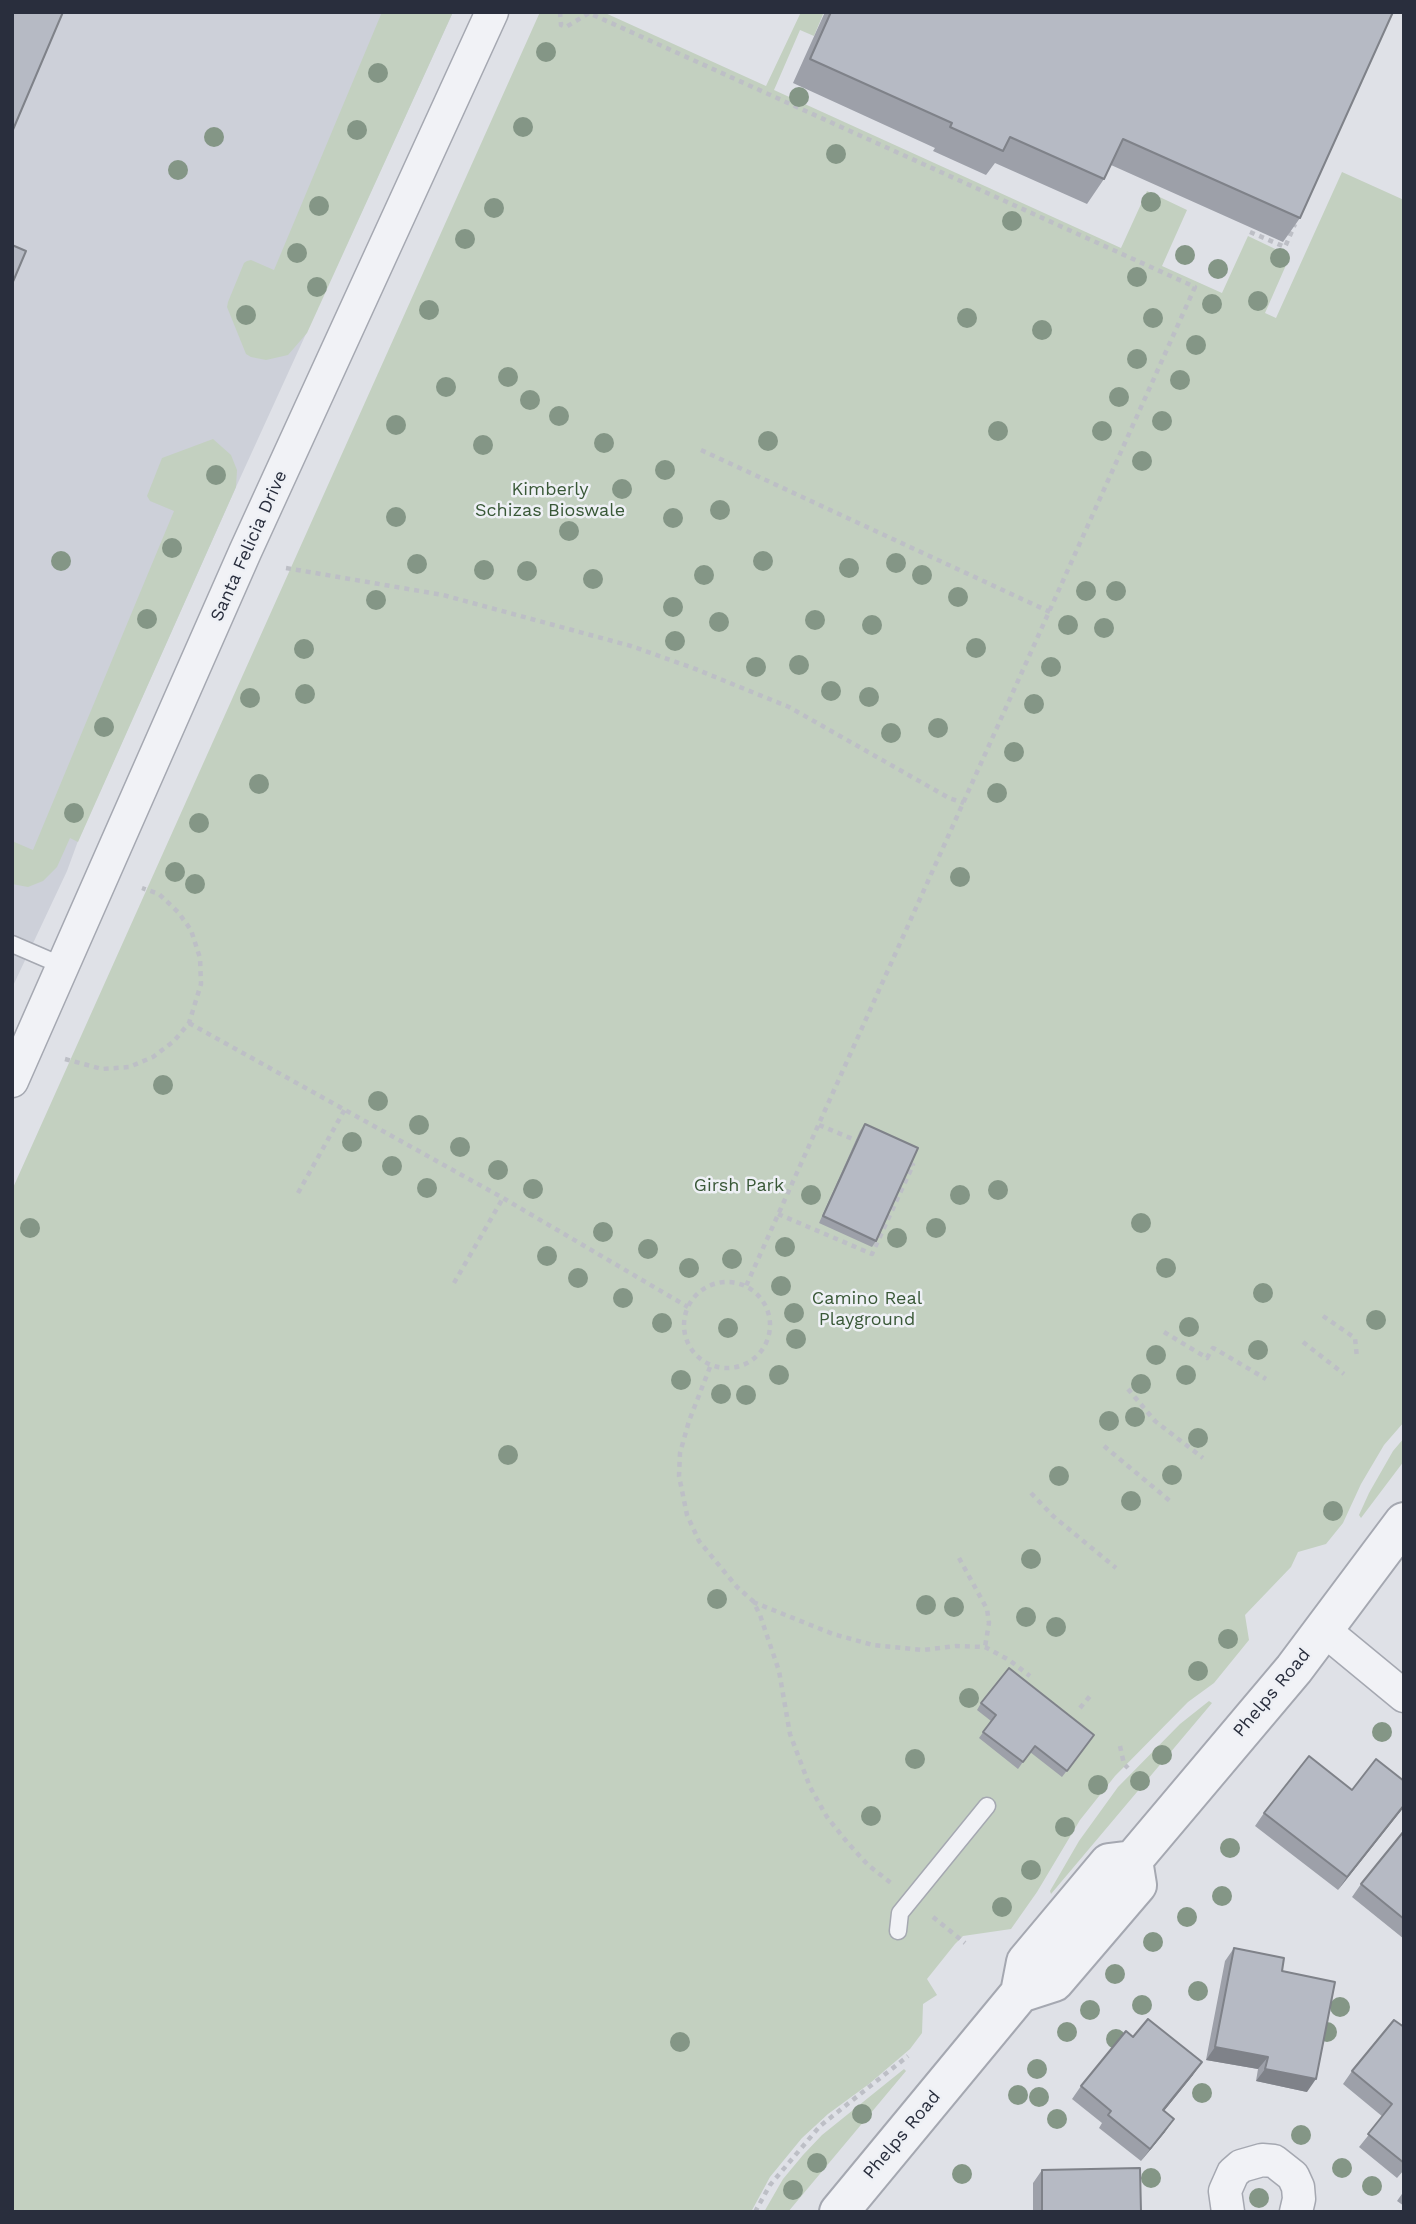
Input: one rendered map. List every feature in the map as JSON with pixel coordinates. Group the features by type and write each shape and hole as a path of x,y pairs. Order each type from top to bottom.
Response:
{"street":[{"name":"Santa Felicia Drive","path":"12,1082 246,552 492,12"},
{"name":"Phelps Road","path":"839,2212 1020,1993 1026,1962 1109,1863 1133,1860 1324,1630 1404,1522"},
{"path":"1324,1630 1404,1696"},
{"path":"1228,2212 1225,2191 1233,2173 1241,2166 1262,2160 1274,2161 1293,2176 1299,2199 1296,2212"}],"lane":[{"path":"12,944 63,966"},
{"path":"898,1931 900,1913 987,1806"}],"path":[{"path":"560,12 561,25 566,27 589,13 1196,285 746,1286"},
{"path":"1250,232 1284,247 1296,223"},
{"path":"701,450 1050,612"},
{"path":"286,568 443,595 656,655 789,707 949,798 964,803"},
{"path":"65,1059 102,1069 129,1067 153,1057 174,1041 189,1023 201,984 200,958 191,930 178,912 159,894 142,888"},
{"path":"189,1023 503,1198 688,1307"},
{"path":"298,1193 345,1109"},
{"path":"818,1125 866,1145"},
{"path":"778,1214 872,1254 913,1165 901,1160"},
{"path":"454,1283 503,1198"},
{"path":"733,1282 746,1286 765,1304 770,1317 771,1331 766,1344 747,1364 734,1368 710,1367 697,1357 684,1333 688,1307 695,1296 706,1287 733,1282"},
{"path":"1323,1317 1355,1338 1357,1358"},
{"path":"1164,1332 1207,1358 1213,1348 1266,1379"},
{"path":"1303,1342 1344,1374"},
{"path":"710,1367 689,1421 680,1453 679,1476 687,1515 699,1541 737,1587 753,1601 833,1634 873,1645 923,1650 956,1646 985,1647 1030,1675"},
{"path":"1128,1389 1155,1421 1203,1458"},
{"path":"1104,1446 1170,1501"},
{"path":"1031,1493 1053,1516 1116,1568"},
{"path":"959,1558 987,1609 989,1623 985,1647"},
{"path":"753,1601 770,1640 779,1671 790,1734 810,1787 827,1817 868,1865 965,1943"},
{"path":"1080,1708 1090,1696"},
{"path":"1120,1746 1124,1764 1128,1768"},
{"path":"755,2212 770,2185 820,2126 908,2056"}],"shaded area":[{"path":"12,12 453,12 236,487 67,871 12,988"}],"green space":[{"path":"382,12 453,12 307,333 288,355 266,360 251,357 246,354 227,307 228,302 244,263 251,260 274,270"},
{"name":"Girsh Park","path":"540,12 603,12 766,86 801,12 824,12 814,36 800,30 774,90 1121,248 1147,191 1187,210 1162,266 1222,293 1248,236 1290,256 1265,313 1276,318 1342,172 1404,200 1404,1422 1384,1445 1361,1484 1343,1523 1326,1544 1298,1552 1291,1567 1245,1615 1249,1640 1214,1683 1188,1702 1115,1776 1080,1820 1037,1892 1011,1929 963,1936 955,1944 927,1979 937,1995 923,2004 922,2033 910,2049 802,2138 770,2177 751,2212 12,2212 12,1190"},
{"path":"213,439 231,455 237,470 236,487 78,842 70,838 57,867 43,881 28,887 12,884 12,841 33,850 174,511 150,501 147,496 162,458"},
{"path":"1404,1438 1404,1461 1361,1518 1359,1515 1369,1493 1393,1451"},
{"path":"1209,1701 1212,1703 1051,1894 1050,1891 1079,1841 1118,1787 1180,1724"},
{"path":"904,2069 906,2071 788,2212 764,2212 783,2179 822,2135"}],"building":[{"path":"12,12 63,12 12,132"},
{"path":"831,12 1393,12 1300,218 1123,139 1104,179 1010,137 1003,151 950,127 952,123 810,59"},
{"path":"12,245 26,251 12,284"},
{"path":"865,1124 918,1148 876,1241 823,1216"},
{"path":"1009,1668 1094,1735 1067,1771 1035,1746 1023,1762 983,1732 996,1715 981,1703"},
{"path":"1309,1756 1352,1790 1376,1759 1404,1781 1404,1805 1347,1877 1264,1813"},
{"path":"1404,1831 1404,1919 1361,1884"},
{"path":"1234,1948 1284,1958 1282,1971 1335,1982 1316,2079 1265,2069 1268,2057 1215,2047"},
{"path":"1148,2019 1202,2062 1163,2110 1174,2119 1150,2149 1108,2115 1111,2111 1081,2086 1126,2031 1133,2037"},
{"path":"1394,2020 1404,2027 1404,2163 1368,2134 1392,2104 1352,2071"},
{"path":"1140,2168 1141,2212 1042,2212 1042,2170"}],"park label":[{"name":"Kimberly Schizas Bioswale","path":"550,500"},
{"name":"Camino Real Playground","path":"867,1309"}]}
